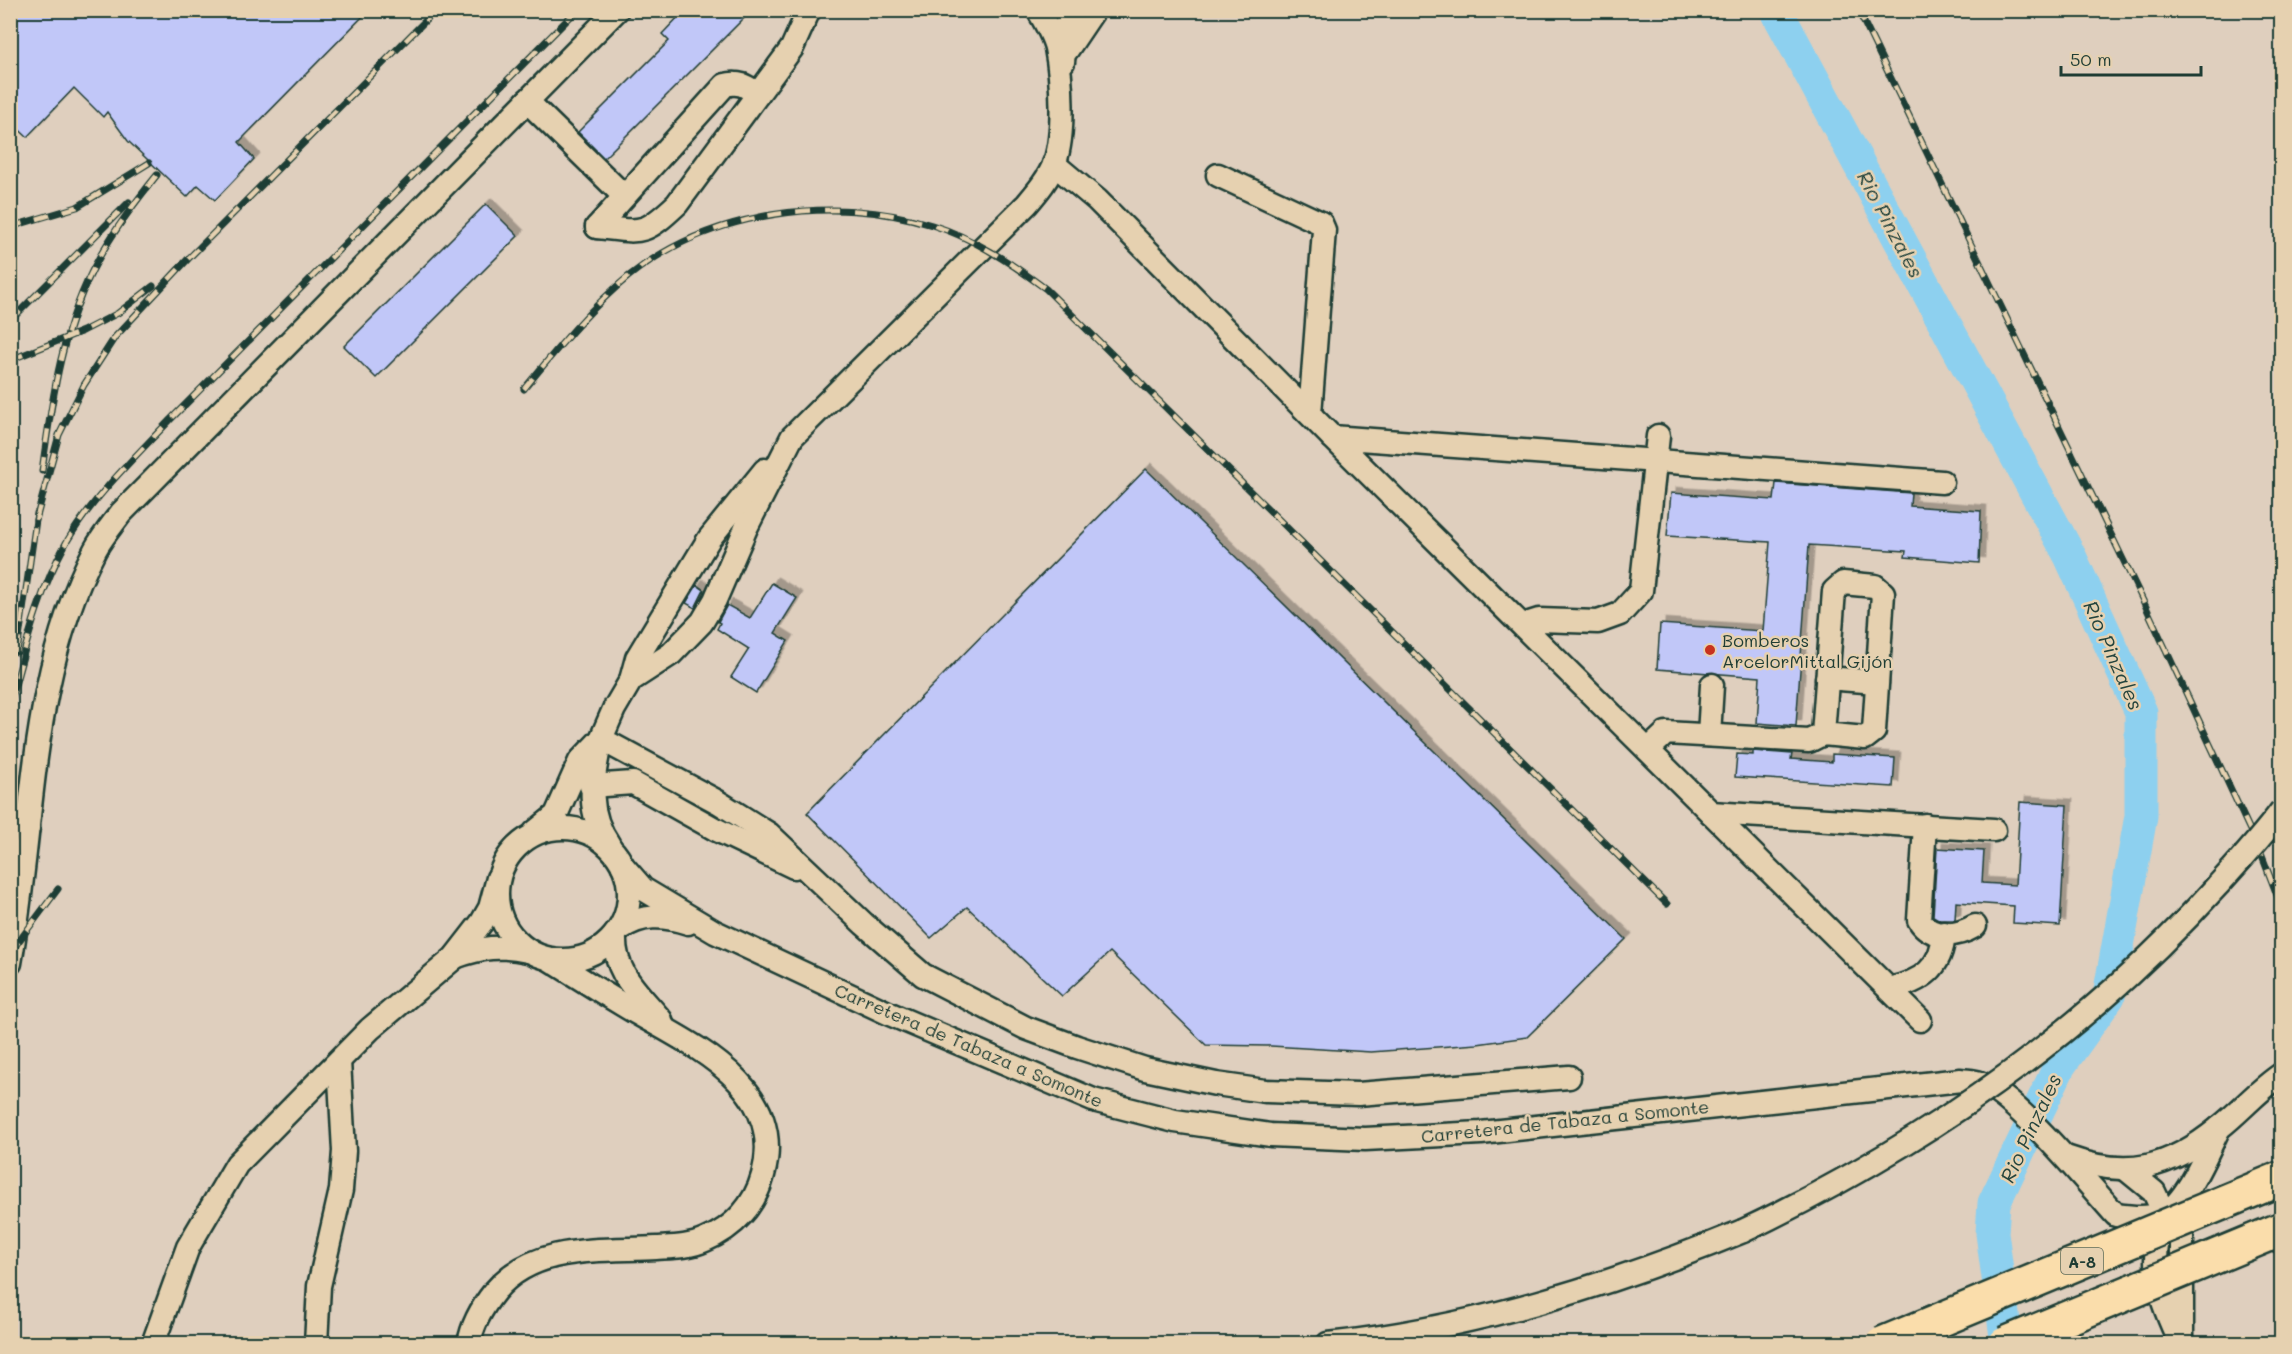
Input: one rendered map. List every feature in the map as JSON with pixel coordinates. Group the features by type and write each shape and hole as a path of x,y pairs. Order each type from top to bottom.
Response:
{"highway":[{"name":"A-8","path":"1882,1344 2282,1178"},
{"name":"A-8","path":"2005,1344 2282,1229"}],"street":[{"path":"10,963 45,701 55,650 70,604 96,548 121,513 617,10"},
{"path":"758,94 743,84 734,82 725,85 597,227 640,232 659,221 677,204 792,48 809,10"},
{"path":"454,958 477,948 496,946 570,960 589,955 607,945 617,932 629,898 618,859 596,819 591,786 601,739 614,710 632,680 637,658 709,539 792,437 1027,204 1054,165 1061,137 1060,81 1055,46 1038,10"},
{"path":"1060,81 1068,10"},
{"path":"1064,57 1080,28 1094,10"},
{"path":"527,101 624,195"},
{"path":"1054,165 1097,200 1332,437 1920,1020"},
{"path":"1218,175 1321,223 1324,230 1310,414"},
{"path":"1523,625 1539,620 1598,622 1620,614 1641,591 1658,436"},
{"path":"632,680 671,654 702,622 792,437"},
{"path":"1332,437 1942,482"},
{"path":"1648,750 1666,733 1809,741 1823,734 1864,738 1874,731 1883,593 1875,586 1843,584 1834,591 1823,734"},
{"path":"1827,678 1877,682"},
{"path":"1709,735 1712,685"},
{"path":"153,1344 188,1247 237,1164 370,1029 454,958 490,908 498,878 507,858 522,842 556,815 580,761 601,739"},
{"path":"601,739 718,802 770,834 864,924 923,975 1026,1028 1145,1069 1216,1084 1265,1090 1358,1094 1569,1077"},
{"path":"591,786 633,783 715,829 819,880"},
{"path":"1328,1344 1381,1338 1485,1318 1658,1266 1804,1203 1888,1155 2018,1068 2143,964 2191,915 2282,810"},
{"path":"10,812 28,828"},
{"path":"1711,813 1994,830"},
{"path":"1925,825 1919,920 1925,929 1944,933 1965,932 1975,926"},
{"path":"522,842 541,831 563,828 585,831 600,839 618,859"},
{"name":"Carretera de Tabaza a Somonte","path":"618,859 643,889 715,932 890,1014 1093,1100 1175,1121 1270,1135 1365,1139 1481,1133 1945,1080 1980,1083 1995,1091 2017,1110 2062,1154 2116,1215 2158,1287"},
{"path":"469,1344 485,1303 502,1283 532,1261 557,1254 679,1246 704,1241 742,1216 753,1201 764,1173 767,1154 762,1118 754,1101 732,1073 670,1030 513,939 502,921 496,900 498,878"},
{"name":"Carretera de Tabaza a Somonte","path":"617,932 640,919 666,916 715,932"},
{"path":"617,932 617,963 627,980 670,1030"},
{"path":"1889,989 1906,985 1931,970 1939,960 1944,933"},
{"path":"316,1344 319,1286 342,1190 344,1151 339,1061"},
{"path":"2182,1344 2165,1311 2158,1287 2154,1245 2173,1206 2219,1128 2249,1099 2282,1074"},
{"name":"Carretera de Tabaza a Somonte","path":"2062,1154 2094,1167 2127,1170 2151,1167 2166,1161 2219,1128"},
{"path":"2182,1344 2181,1290 2173,1206 2177,1178 2196,1143"},
{"path":"2127,1170 2173,1206"},
{"path":"2116,1215 2139,1218 2173,1206"}],"building":[{"path":"10,10 369,10 239,142 254,159 215,200 198,185 187,197 128,141 107,112 103,117 74,88 27,137 10,121"},
{"path":"685,10 752,10 604,158 578,132 669,41 662,34"},
{"path":"486,204 518,236 376,378 344,346"},
{"path":"1146,469 1626,939 1527,1037 1477,1044 1371,1052 1206,1045 1110,952 1062,996 967,907 931,938 807,813"},
{"path":"1776,483 1911,493 1910,506 1981,511 1979,563 1905,557 1906,551 1809,545 1796,726 1757,723 1760,677 1657,669 1660,624 1763,631 1770,542 1667,536 1671,493 1774,500"},
{"path":"772,583 797,598 775,633 788,641 756,693 731,677 749,649 717,629 720,623 718,622 727,605 750,618"},
{"path":"697,585 704,590 695,608 686,603"},
{"path":"1753,751 1792,754 1791,759 1832,762 1832,754 1895,758 1893,787 1735,777 1737,754 1753,755"},
{"path":"2020,802 2067,805 2060,926 2013,923 2014,906 1956,902 1955,920 1940,920 1933,916 1937,848 1984,851 1982,883 2015,885"}],"waterway":[{"name":"Rio Pinzales","path":"1776,10 2070,556 2141,712 2141,816 2109,996 2060,1065 1994,1203 1992,1233 2007,1344"}],"railway":[{"path":"36,520 59,435 84,385 115,337 188,259 436,10"},
{"path":"10,704 33,622 56,562 77,526 101,494 170,420 577,10"},
{"path":"1858,10 2146,607 2262,856 2282,908"},
{"path":"10,227 77,207 149,163"},
{"path":"42,471 60,362 86,283 105,247 126,215 157,175"},
{"path":"10,321 129,202"},
{"path":"524,389 574,330 614,289 661,254 697,236 735,223 774,214 814,210 855,211 894,216 948,230 1006,261 1046,289 1667,904"},
{"path":"10,360 83,331 118,313 153,286"},
{"path":"17,652 37,513"},
{"path":"10,953 58,889"}],"place":[{"name":"Bomberos ArcelorMittal Gijón","path":"1710,650"}]}
